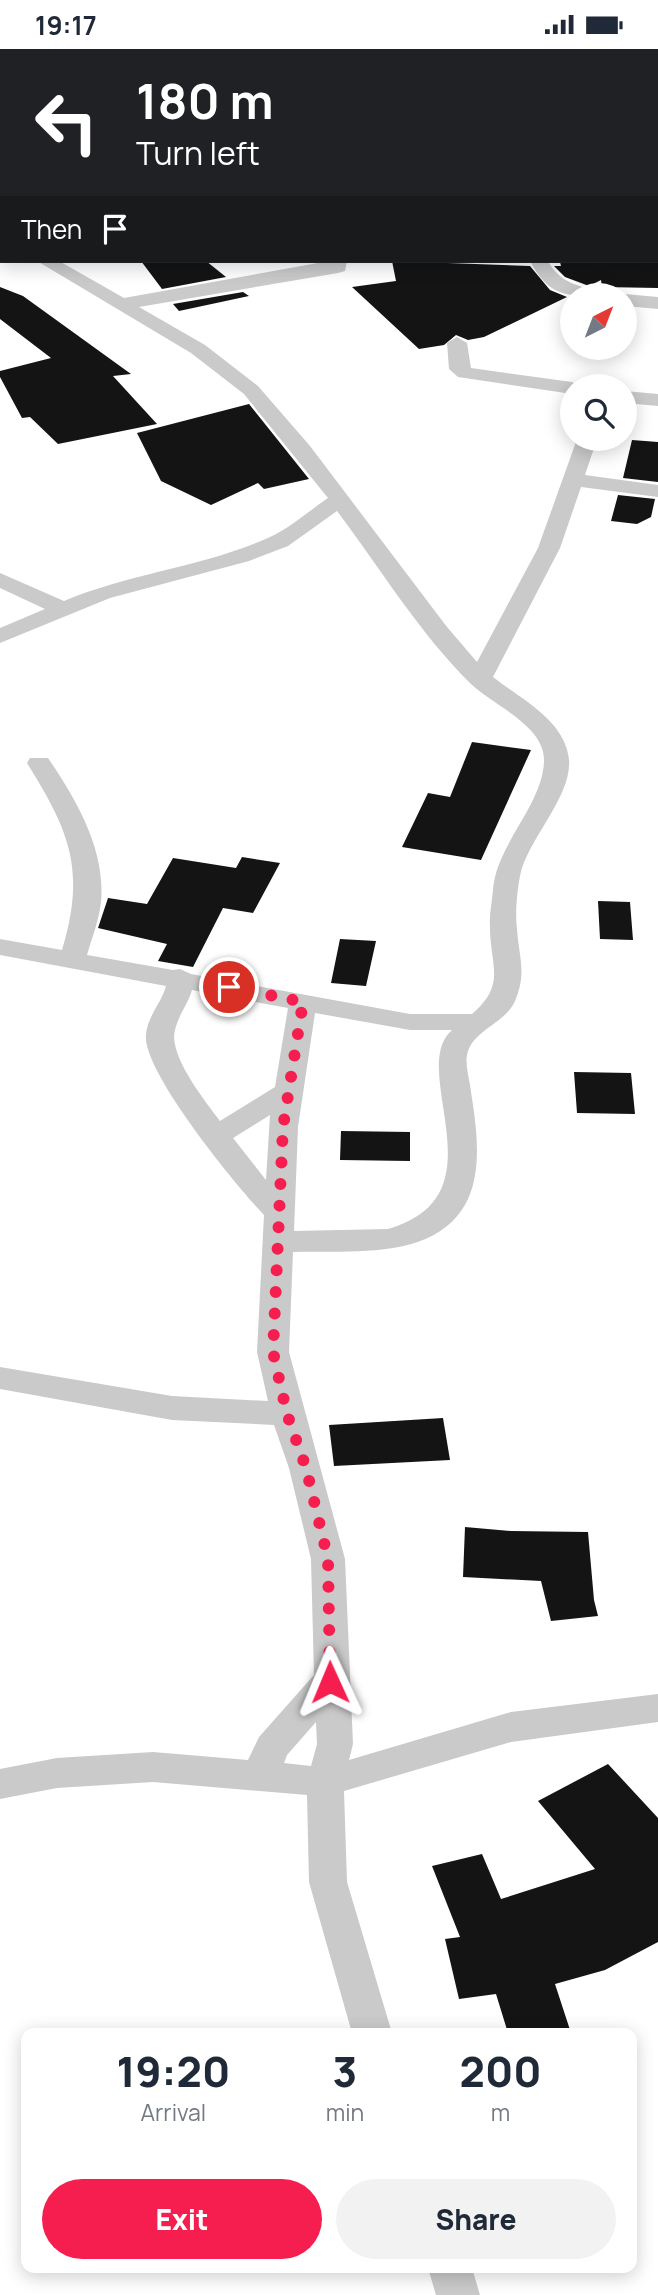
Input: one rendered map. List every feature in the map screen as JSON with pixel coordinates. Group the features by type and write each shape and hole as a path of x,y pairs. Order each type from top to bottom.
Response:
{"street":[{"path":"50,263 198,349 251,390 303,450 399,582 480,679 551,735 557,761 546,798 507,874 503,927 510,978 500,1004 458,1040 452,1058 463,1135 459,1177 448,1208 434,1222 413,1232 388,1238 280,1229 214,1137 174,1073 159,1042 162,1026 181,990 180,978"},
{"path":"122,304 338,267 338,263"},
{"path":"540,263 547,278 560,286"},
{"path":"637,301 658,303"},
{"path":"457,343 459,369 466,373 560,387"},
{"path":"637,398 658,400"},
{"path":"480,679 549,548 583,451"},
{"path":"572,480 658,491"},
{"path":"0,636 61,608 102,593 241,556 280,541 339,500"},
{"path":"0,580 61,608"},
{"path":"39,764 64,801 83,851 89,899 73,958"},
{"path":"0,947 73,958 410,1022 477,1022"},
{"path":"303,1002 283,1127 273,1352 287,1414 306,1468 328,1559 330,1682 335,1744 325,1782 328,1882 371,2028"},
{"path":"214,1137 289,1091"},
{"path":"0,1378 172,1408 287,1414"},
{"path":"260,1777 272,1747 330,1682"},
{"path":"0,1784 57,1773 153,1766 325,1782 511,1727 658,1707"},
{"path":"451,2273 458,2295"}],"building":[{"path":"142,263 208,263 226,277 162,289"},
{"path":"392,263 530,266 550,290 560,294 560,300 484,337 468,340 456,335 444,345 419,349 352,287 396,281"},
{"path":"560,263 658,263 658,288 637,288 637,283 601,283 601,280 581,283 565,277 554,266 561,266"},
{"path":"0,287 23,296 131,374 113,376 157,424 58,444 30,417 22,418 0,377 0,371 51,358 0,319"},
{"path":"243,292 249,296 179,311 173,304"},
{"path":"249,404 309,479 264,489 258,483 211,505 161,481 137,433"},
{"path":"637,440 658,442 658,482 623,478 629,451 637,451"},
{"path":"618,495 655,499 651,517 637,524 611,521"},
{"path":"472,742 531,750 481,860 402,847 428,793 450,797"},
{"path":"242,857 280,863 253,913 223,908 193,967 158,961 167,944 98,928 108,898 147,904 173,858 236,868"},
{"path":"598,901 630,902 633,940 600,939"},
{"path":"340,939 376,941 366,986 331,983"},
{"path":"574,1072 631,1073 635,1114 577,1113"},
{"path":"341,1131 410,1132 410,1161 340,1160"},
{"path":"443,1418 450,1460 334,1466 329,1425"},
{"path":"465,1527 511,1531 588,1532 598,1616 551,1621 541,1581 463,1577"},
{"path":"608,1764 658,1818 658,1942 605,1970 555,1984 569,2028 506,2028 496,1994 459,1999 445,1939 460,1937 432,1866 482,1854 501,1899 595,1869 538,1801"}],"route":[{"path":"229,987 303,1002 283,1127 280,1242 273,1352 287,1414 306,1468 328,1559 330,1682"}]}
